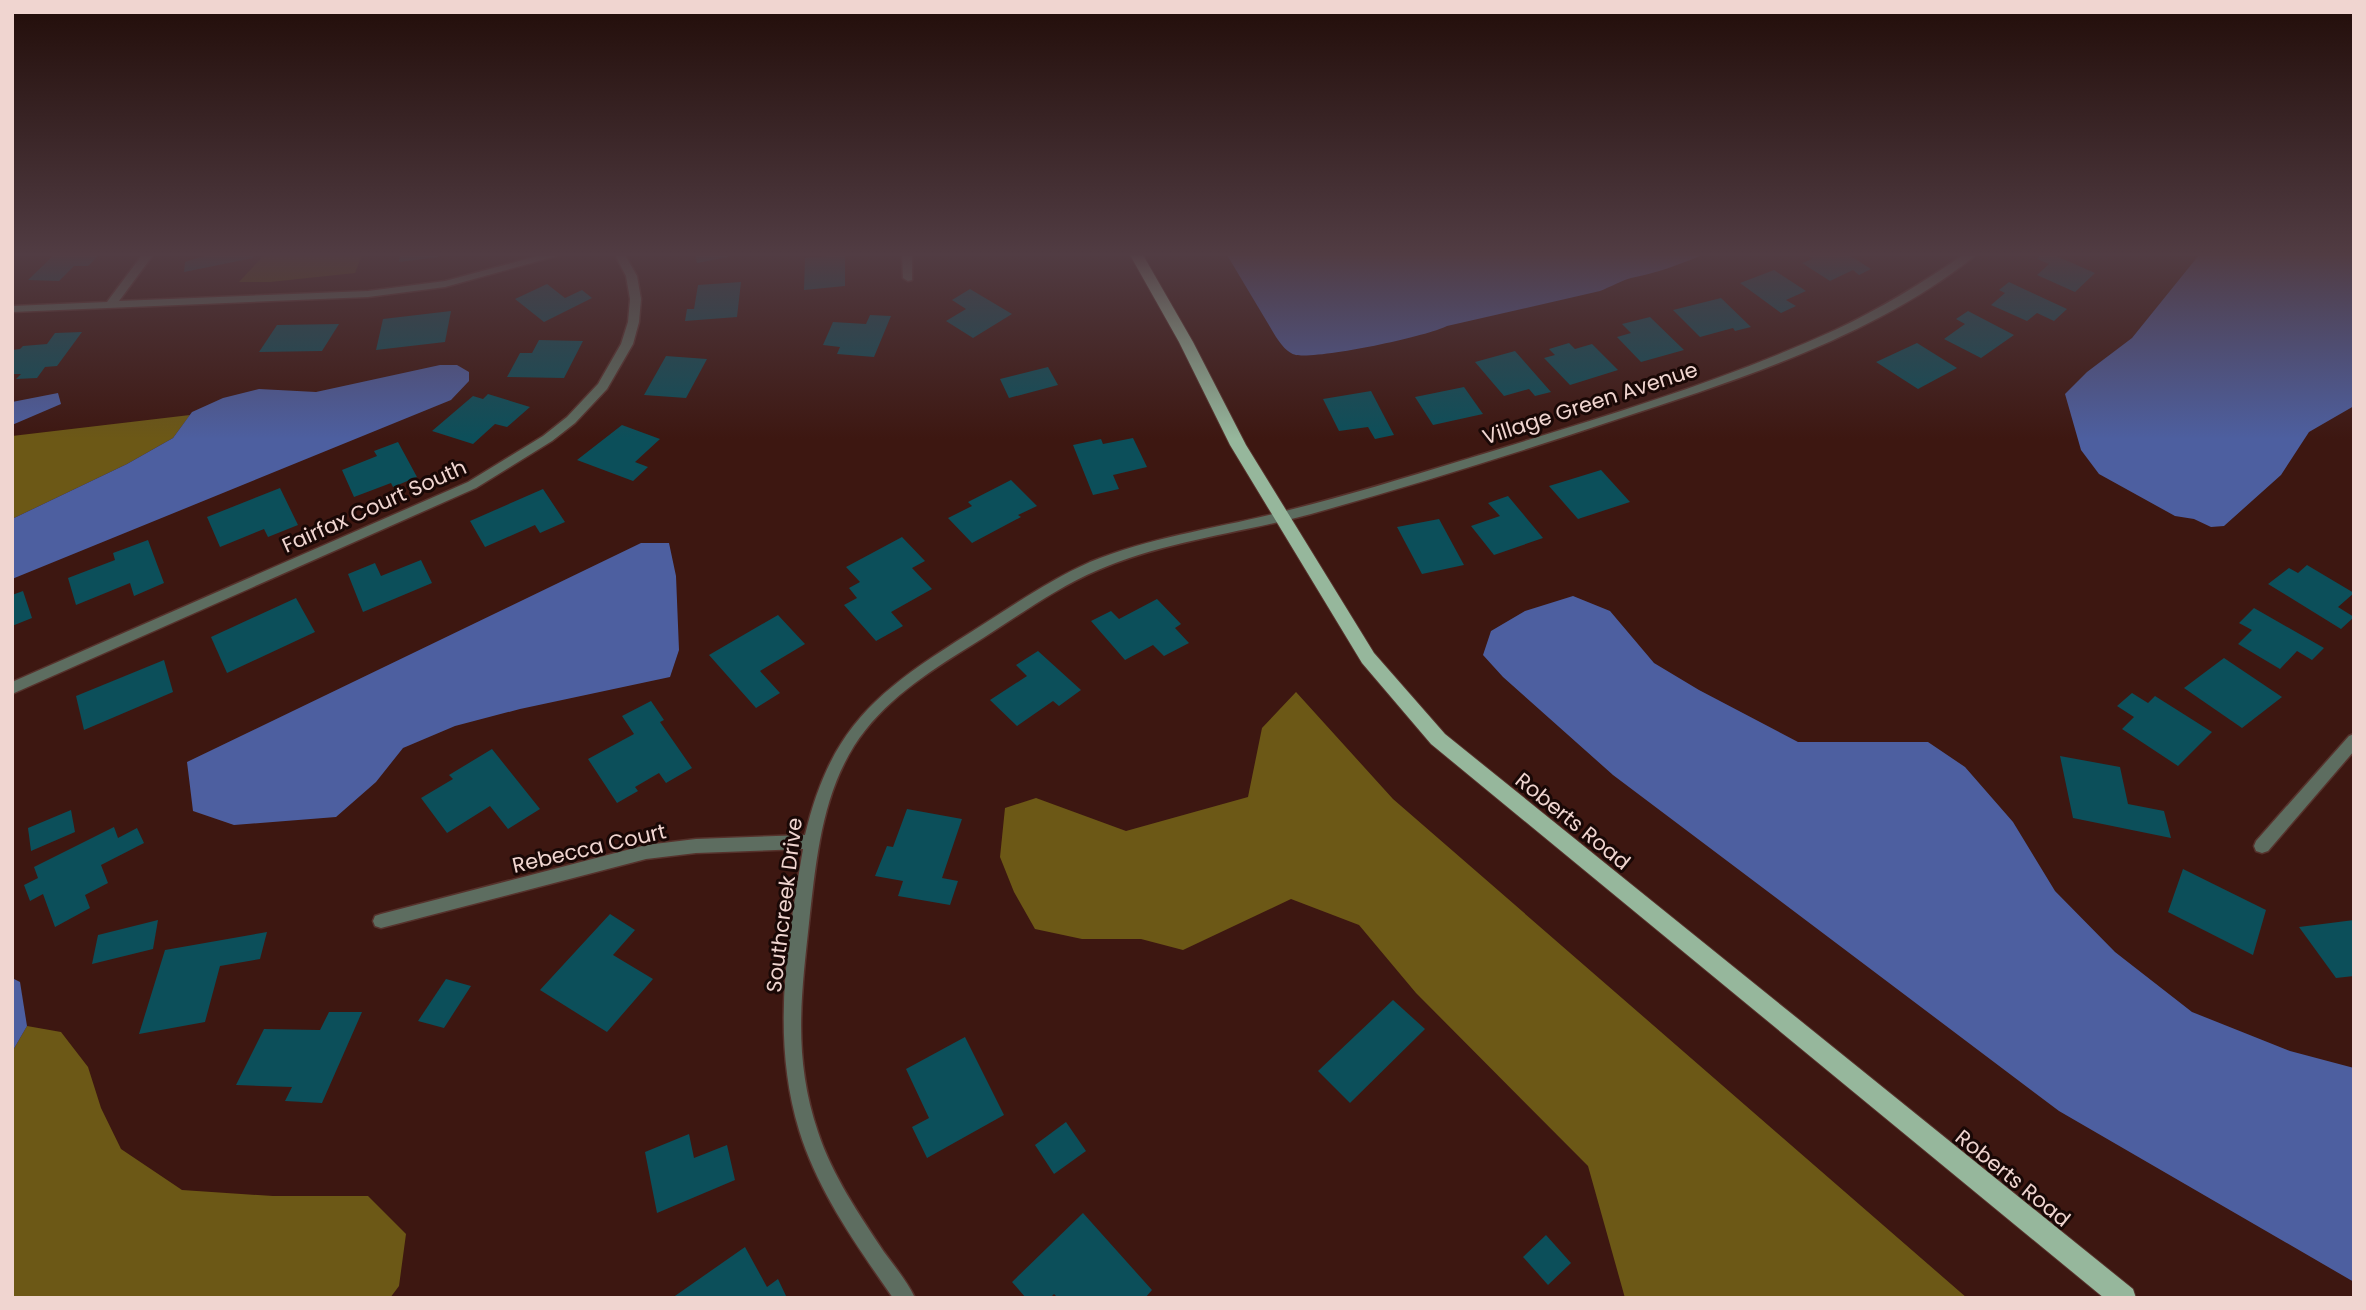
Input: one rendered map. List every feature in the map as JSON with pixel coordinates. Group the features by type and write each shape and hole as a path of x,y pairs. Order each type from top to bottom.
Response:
{"main road":[{"name":"Roberts Road","path":"1171,316 1238,445 1368,658 1438,739 2124,1298"}],"street":[{"name":"Fairfax Court South","path":"12,688 472,485 542,443 582,410 608,378 626,346 635,316"},
{"name":"Village Green Avenue","path":"1282,517 1504,452 1775,362 1875,316"},
{"name":"Southcreek Drive","path":"905,1298 834,1192 813,1147 800,1101 793,1055 791,1010 810,842 829,777 847,744 868,716 916,673 1079,573 1150,549 1282,517"},
{"path":"2262,846 2354,740"},
{"name":"Rebecca Court","path":"381,921 646,852 696,846 810,842"}],"shaded area":[{"path":"190,415 173,438 127,464 12,519 12,436"},
{"path":"1296,692 1393,799 1967,1298 1625,1298 1588,1166 1416,993 1359,925 1291,899 1183,950 1141,939 1082,939 1035,929 1014,892 1000,857 1005,808 1036,798 1126,831 1248,797 1262,728"},
{"path":"27,1026 61,1032 88,1067 101,1108 121,1149 182,1190 273,1196 368,1196 406,1234 399,1286 390,1298 12,1298 12,1052"}],"water":[{"path":"1264,316 1490,316 1396,341 1327,354 1293,354 1276,337"},
{"path":"2150,316 2354,316 2354,406 2309,432 2281,475 2224,526 2211,527 2194,519 2175,516 2099,474 2081,450 2065,394 2087,372 2132,338"},
{"path":"440,365 457,365 469,372 469,381 451,400 12,579 12,519 127,464 173,438 192,412 223,398 259,389 316,392"},
{"path":"58,393 61,404 12,425 12,402"},
{"path":"641,543 669,543 676,576 679,650 670,677 520,709 455,726 403,748 376,782 336,817 234,825 193,811 187,762"},
{"path":"1573,596 1610,611 1654,663 1798,742 1928,742 1965,767 2013,822 2055,891 2115,952 2192,1012 2290,1051 2354,1068 2354,1282 2059,1111 1613,775 1503,677 1483,655 1491,631 1525,611"},
{"path":"12,978 20,982 27,1026 12,1052"}],"building":[{"path":"450,316 445,342 376,350 383,319"},
{"path":"537,316 556,316 544,322"},
{"path":"686,316 737,316 737,317 685,321"},
{"path":"869,316 891,316 874,357 837,354 840,347 823,345 833,322 866,324"},
{"path":"954,316 1009,316 973,338 946,321"},
{"path":"1679,316 1740,316 1751,327 1735,331 1733,328 1700,337"},
{"path":"1960,316 1978,316 2014,335 1981,358 1944,339 1965,324 1956,319"},
{"path":"2016,316 2033,316 2027,321"},
{"path":"2044,316 2059,316 2054,321"},
{"path":"1650,317 1684,350 1641,362 1617,337 1631,333 1622,324"},
{"path":"339,324 322,351 259,352 277,325"},
{"path":"82,332 57,366 45,367 37,378 16,379 21,374 12,374 12,350 47,344 55,333"},
{"path":"539,340 583,341 564,378 507,377 520,353 532,353"},
{"path":"1569,343 1575,349 1592,344 1618,370 1570,385 1544,358 1555,355 1549,349"},
{"path":"1917,343 1957,368 1918,389 1876,362"},
{"path":"1515,351 1551,392 1535,396 1529,389 1504,396 1475,362"},
{"path":"666,356 707,359 686,398 644,395"},
{"path":"1048,367 1058,385 1009,398 1000,379"},
{"path":"1464,387 1483,414 1433,425 1415,397"},
{"path":"1371,391 1394,435 1375,439 1368,427 1339,431 1323,399"},
{"path":"488,394 530,407 507,427 495,424 473,444 432,431 473,396 483,399"},
{"path":"622,425 660,439 635,462 648,467 633,481 577,460"},
{"path":"1133,438 1147,467 1113,475 1119,489 1093,495 1073,445 1101,439 1103,444"},
{"path":"398,442 417,477 393,487 391,483 354,497 342,470 377,456 374,451"},
{"path":"1601,470 1630,502 1578,519 1549,486"},
{"path":"1011,480 1037,506 972,543 948,518 972,506 968,502"},
{"path":"280,488 298,525 268,537 264,529 220,547 207,517"},
{"path":"543,489 565,522 540,533 535,525 485,547 470,521"},
{"path":"1508,496 1543,538 1494,555 1471,526 1500,516 1488,503"},
{"path":"1439,519 1464,565 1422,574 1397,527"},
{"path":"902,537 925,561 912,568 932,589 891,612 903,626 876,641 844,605 857,598 849,588 860,582 846,567"},
{"path":"148,540 164,583 134,596 130,583 76,605 68,578 115,560 113,553"},
{"path":"421,560 432,583 363,612 348,574 375,563 381,576"},
{"path":"2307,565 2354,593 2338,607 2354,617 2341,629 2268,584 2289,568 2298,573"},
{"path":"23,591 32,618 12,626 12,595"},
{"path":"296,598 315,632 227,673 211,637"},
{"path":"1157,599 1181,624 1175,628 1189,643 1164,656 1153,645 1125,660 1091,621 1111,611 1119,619"},
{"path":"2254,608 2324,648 2312,660 2297,651 2280,669 2238,644 2252,630 2239,623"},
{"path":"778,615 805,644 760,671 780,693 756,708 709,655"},
{"path":"1038,651 1081,690 1059,706 1053,701 1017,726 990,700 1027,676 1016,665"},
{"path":"2224,658 2282,697 2242,728 2184,688"},
{"path":"164,660 173,692 84,730 76,696"},
{"path":"2132,693 2148,703 2155,696 2212,732 2178,766 2122,729 2134,717 2117,706"},
{"path":"651,701 664,720 660,722 692,768 666,783 659,773 635,787 638,791 617,803 588,759 634,734 622,716"},
{"path":"492,749 540,809 508,829 490,806 447,833 421,798 453,779 449,775"},
{"path":"2060,756 2120,767 2128,804 2164,811 2171,838 2073,818"},
{"path":"907,809 962,819 942,878 958,881 950,905 898,896 903,881 875,876 887,846 893,847"},
{"path":"71,810 75,832 31,851 28,828"},
{"path":"114,827 118,838 137,828 144,843 101,865 108,883 85,895 90,908 55,927 43,894 30,901 24,885 38,878 34,867"},
{"path":"2183,869 2266,910 2253,955 2168,912"},
{"path":"610,914 635,930 613,955 653,979 607,1032 540,990"},
{"path":"158,920 153,949 92,964 98,935"},
{"path":"2354,920 2354,976 2336,978 2299,927"},
{"path":"267,932 260,959 220,966 205,1022 139,1034 165,950"},
{"path":"446,979 471,986 444,1028 418,1021"},
{"path":"1393,1000 1425,1029 1350,1103 1318,1071"},
{"path":"329,1012 362,1012 322,1103 285,1101 292,1087 236,1085 264,1029 320,1030"},
{"path":"965,1037 1004,1115 927,1158 912,1127 929,1118 906,1069"},
{"path":"1066,1122 1086,1151 1054,1174 1035,1145"},
{"path":"689,1134 694,1158 727,1145 735,1180 657,1213 645,1152"},
{"path":"1083,1213 1152,1290 1145,1298 1058,1298 1054,1294 1050,1298 1026,1298 1012,1282"},
{"path":"1546,1235 1571,1263 1548,1285 1523,1257"},
{"path":"745,1247 767,1287 778,1279 787,1298 672,1298"}]}
